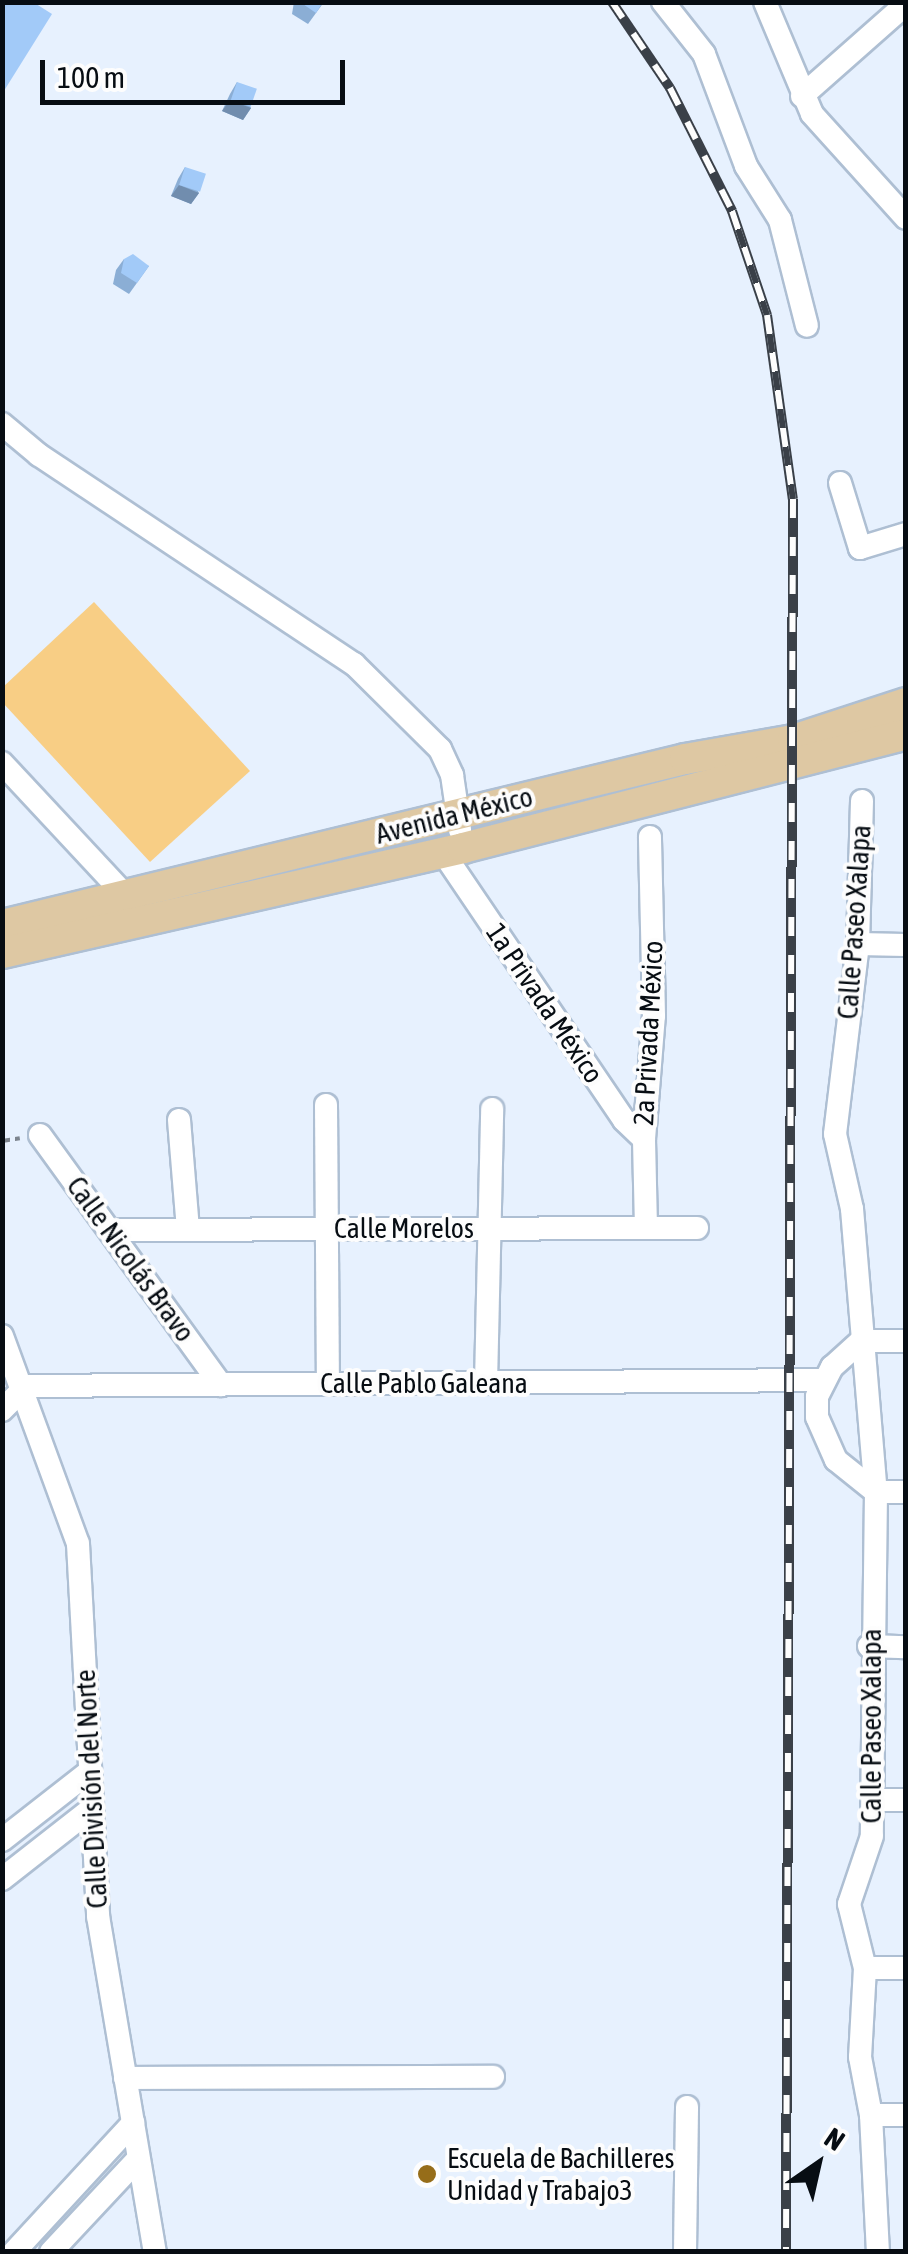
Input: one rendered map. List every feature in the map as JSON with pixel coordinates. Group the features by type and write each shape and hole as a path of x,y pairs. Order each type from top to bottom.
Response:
{"main road":[{"name":"Avenida México","path":"2,925 685,759 793,740 906,703"},
{"name":"Avenida México","path":"2,953 456,855 906,734"},
{"path":"685,759 690,792"}],"street":[{"path":"662,2 704,54 746,166 780,220 808,326"},
{"path":"766,2 802,96 823,130 904,213"},
{"path":"802,96 906,4"},
{"path":"2,424 39,455 354,664 440,748 458,813 456,855"},
{"path":"840,483 860,548 906,534"},
{"path":"2,763 124,894"},
{"name":"Calle Paseo Xalapa","path":"862,800 858,944 835,1134 852,1209 876,1492 869,1646 872,1836 848,1904 865,1968 859,2038 871,2115 878,2252"},
{"name":"2a Privada México","path":"646,1228 644,1139 654,1016 650,837"},
{"name":"1a Privada México","path":"456,855 624,1120 644,1139"},
{"path":"858,944 906,945"},
{"path":"326,1105 328,1384"},
{"path":"486,1382 492,1108"},
{"path":"178,1120 188,1230"},
{"name":"Calle Nicolás Bravo","path":"40,1135 222,1384"},
{"name":"Calle Morelos","path":"111,1230 697,1228"},
{"name":"Calle División del Norte","path":"2,1336 26,1386 78,1544 98,1916 155,2252"},
{"path":"906,1342 861,1341 822,1380 818,1417 826,1444 876,1492 906,1492"},
{"name":"Calle Pablo Galeana","path":"26,1386 822,1380"},
{"path":"2,1410 26,1386"},
{"path":"869,1646 906,1647"},
{"path":"2,1840 88,1772"},
{"path":"873,1800 906,1800"},
{"path":"2,1878 90,1810"},
{"path":"865,1968 906,1968"},
{"path":"125,2078 493,2077"},
{"path":"685,2252 687,2106"},
{"path":"871,2115 906,2115"},
{"path":"14,2252 133,2123"},
{"path":"51,2252 138,2159"}],"shaded area":[{"path":"94,602 250,771 150,862 3,703 3,687"}],"building":[{"path":"5,2 33,2 52,14 2,94 2,7"},
{"path":"300,2 323,2 316,13"},
{"path":"237,82 257,89 251,107 231,100"},
{"path":"185,167 206,174 200,192 179,185"},
{"path":"133,254 149,266 137,283 121,273 124,259"}],"railway":[{"path":"612,2 670,88 732,211 767,315 793,499 786,2252"}],"place":[{"name":"Escuela de Bachilleres Unidad y Trabajo3","path":"427,2174"}]}
